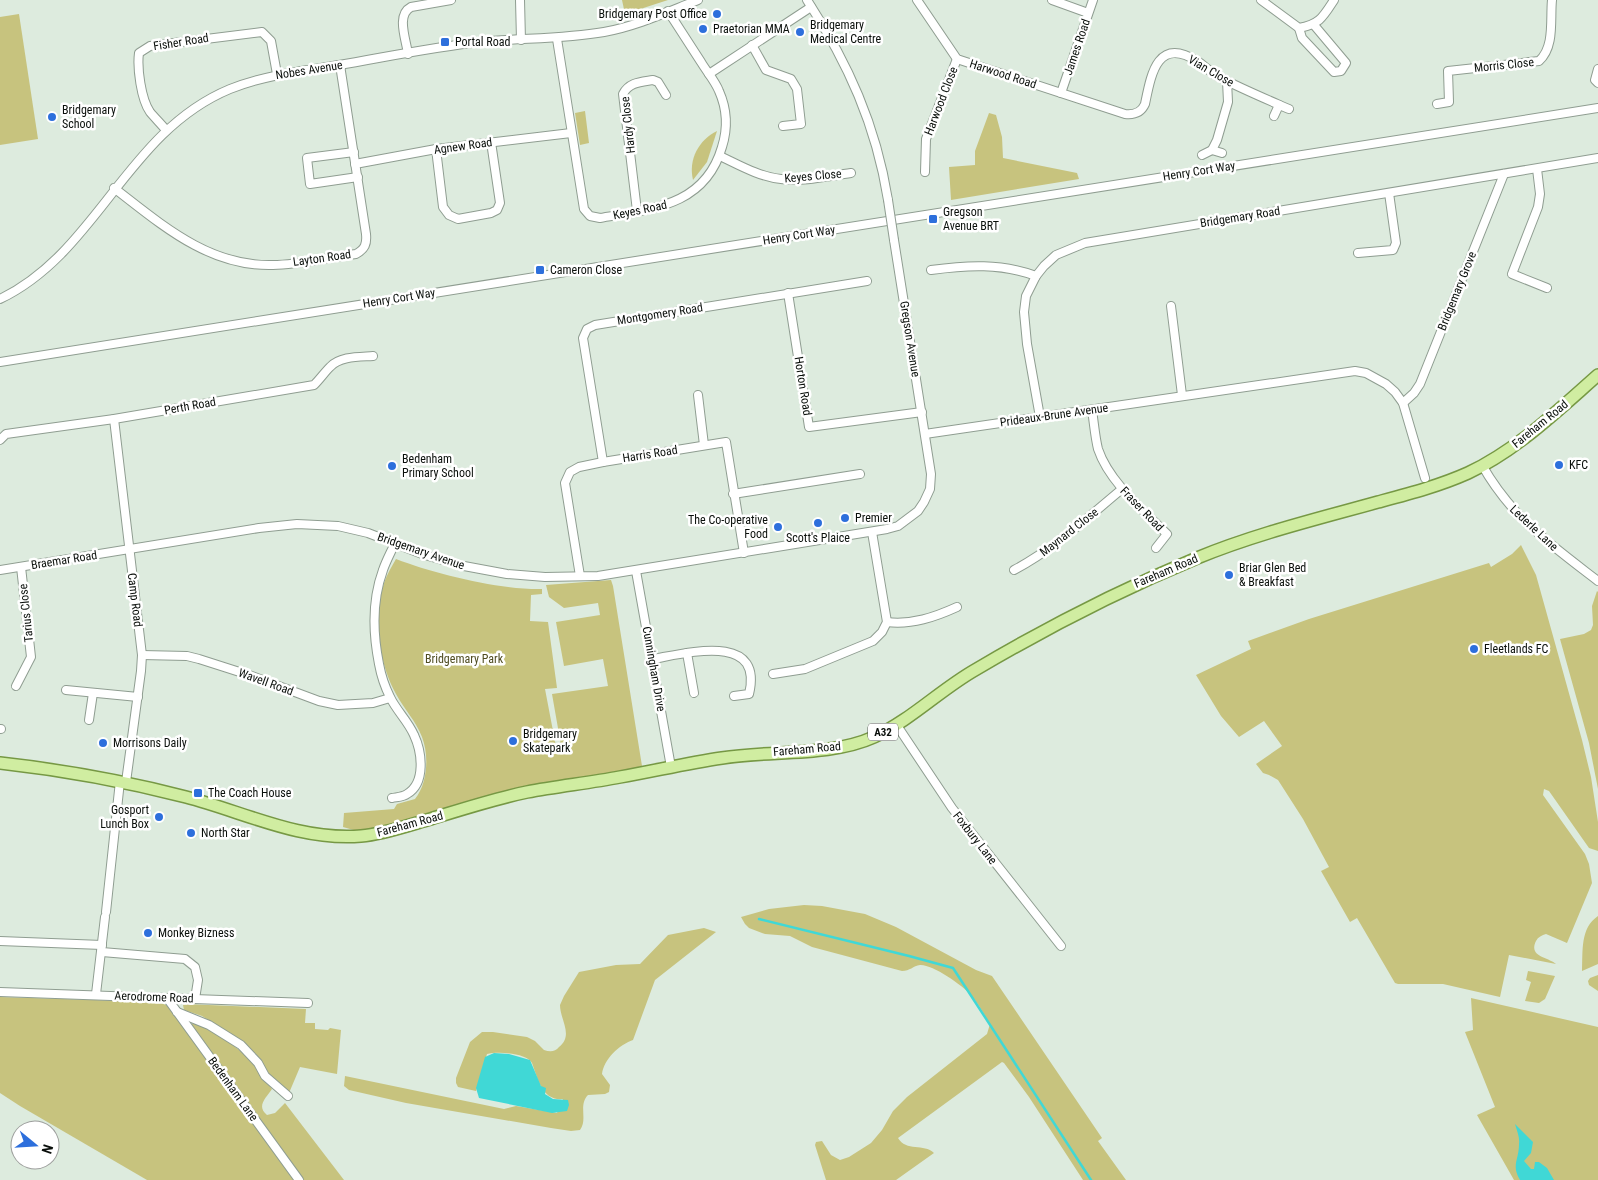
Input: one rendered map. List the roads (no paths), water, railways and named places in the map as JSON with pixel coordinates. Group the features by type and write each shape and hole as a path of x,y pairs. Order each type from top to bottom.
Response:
{"main road":[{"name":"Fareham Road","path":"0,763 54,769 123,781 192,799 277,826 305,833 334,837 362,836 391,831 471,806 526,792 731,757 769,752 830,749 852,744 875,736 896,724 970,673 1047,629 1131,586 1250,538 1428,488 1468,473 1507,450 1538,428 1598,375"}],"street":[{"path":"408,54 402,16 406,10 411,6 451,0"},
{"path":"520,0 521,40"},
{"name":"Nobes Avenue","path":"0,299 34,280 56,260 75,240 114,188 166,130 207,100 229,89 277,74 478,43 557,39 604,32 637,24 698,0"},
{"name":"Harwood Road","path":"917,0 957,59 1061,93"},
{"path":"1052,0 1088,13"},
{"name":"James Road","path":"1061,93 1093,0"},
{"path":"1261,0 1299,28 1302,38 1334,72 1342,71 1346,63 1314,25"},
{"path":"1299,28 1314,25 1334,0"},
{"name":"Morris Close","path":"1436,104 1449,102 1448,71 1540,61 1546,55 1549,44 1552,0"},
{"path":"709,74 809,3"},
{"name":"Gregson Avenue","path":"744,553 898,526 909,519 924,502 930,489 931,474 922,412 888,200 876,146 864,108 838,52 809,3"},
{"name":"Keyes Road","path":"557,39 570,132 584,209 590,216 600,218 665,206 688,195 706,179 720,156 726,130 726,117 719,90 668,11"},
{"name":"Fisher Road","path":"166,130 149,111 144,102 138,63 139,53 150,46 253,31 262,32 271,41 277,74"},
{"path":"752,45 766,70 791,79 797,89 802,124 783,126"},
{"name":"Vian Close","path":"1061,93 1125,114 1138,113 1145,104 1153,69 1158,61 1170,54 1178,54 1188,56 1227,81 1289,109"},
{"name":"Harwood Close","path":"925,172 926,139 957,59"},
{"name":"Layton Road","path":"114,188 175,235 216,256 234,261 252,265 274,266 356,254 363,250 367,242 340,65"},
{"path":"1598,69 1595,80 1598,83"},
{"name":"Hardy Close","path":"638,211 623,94 626,87 632,84 653,80 658,82 666,95"},
{"path":"1212,150 1228,102 1227,81"},
{"path":"1274,116 1279,105"},
{"name":"Henry Cort Way","path":"0,362 1598,108"},
{"name":"Agnew Road","path":"356,164 436,149 570,132"},
{"path":"436,149 443,207 449,215 458,219 491,213 497,210 500,199 491,142"},
{"path":"1202,155 1212,150 1222,153"},
{"path":"354,152 306,158 310,184 358,177"},
{"name":"Keyes Close","path":"720,156 761,174 780,179 796,180 851,173"},
{"name":"Bridgemary Road","path":"1040,417 1027,344 1024,312 1026,296 1036,276 1056,255 1085,243 1598,158"},
{"path":"1537,169 1540,194 1538,207 1512,274 1547,288"},
{"name":"Bridgemary Grove","path":"1403,403 1414,393 1420,384 1504,174"},
{"path":"1358,253 1393,250 1396,243 1388,193"},
{"path":"931,270 965,265 1000,266 1036,276"},
{"name":"Montgomery Road","path":"603,462 583,338 587,329 595,325 868,281"},
{"name":"Horton Road","path":"788,293 809,427 922,412"},
{"path":"1171,306 1182,395"},
{"name":"Perth Road","path":"0,440 3,434 114,419 314,385 331,366 340,360 373,356"},
{"name":"Prideaux-Brune Avenue","path":"925,434 1350,370 1366,373 1376,378 1395,392 1403,403"},
{"path":"698,395 704,446"},
{"path":"1403,403 1425,478"},
{"name":"Fraser Road","path":"1092,410 1099,450 1122,490 1167,534 1156,548"},
{"name":"Camp Road","path":"114,419 142,655 138,697 123,781"},
{"name":"Harris Road","path":"580,576 565,483 570,472 578,467 603,462 726,442 744,553"},
{"name":"Lederle Lane","path":"1482,465 1498,491 1524,522 1598,581"},
{"path":"733,494 860,474"},
{"name":"Maynard Close","path":"1014,570 1036,559 1122,490"},
{"name":"Bridgemary Avenue","path":"129,550 259,528 315,524 346,527 440,560 507,574 598,576 744,553"},
{"path":"773,674 805,669 873,641 882,632 888,622 872,532"},
{"path":"392,798 405,795 412,790 417,783 421,769 420,752 414,734 390,698 379,667 375,642 377,594 383,571 395,543"},
{"name":"Braemar Road","path":"0,570 129,550"},
{"name":"Tarius Close","path":"16,686 31,657 21,567"},
{"name":"Cunningham Drive","path":"636,571 672,767"},
{"path":"888,622 915,621 938,616 957,607"},
{"path":"653,659 703,650 733,653 746,661 751,672 750,694 734,696"},
{"path":"687,653 694,693"},
{"name":"Wavell Road","path":"142,655 187,656 199,659 250,675 319,701 338,705 372,703 390,698"},
{"path":"66,690 138,697"},
{"path":"89,720 93,693"},
{"name":"Foxbury Lane","path":"896,724 952,808 1061,946"},
{"path":"96,994 123,781"},
{"path":"0,941 102,948 185,959 195,967 198,980 196,999"},
{"name":"Aerodrome Road","path":"0,992 308,1003"},
{"name":"Bedenham Lane","path":"167,998 299,1180"},
{"path":"177,1012 209,1025 241,1044 258,1063 265,1076 288,1096"}],"water":[{"path":"494,1053 509,1054 530,1060 541,1086 546,1088 545,1094 553,1099 568,1100 567,1111 552,1113 479,1098 476,1088 485,1057"},
{"path":"1515,1124 1533,1142 1531,1153 1524,1161 1531,1169 1534,1169 1535,1162 1539,1162 1547,1168 1554,1180 1520,1180 1516,1170 1519,1142"}],"waterway":[{"path":"759,919 953,968 1091,1180"}],"place":[{"name":"Bridgemary Post Office","path":"717,14"},
{"name":"Praetorian MMA","path":"703,29"},
{"name":"Bridgemary Medical Centre","path":"800,32"},
{"name":"Portal Road","path":"445,42"},
{"name":"Bridgemary School","path":"52,117"},
{"name":"Gregson Avenue BRT","path":"933,219"},
{"name":"Cameron Close","path":"540,270"},
{"name":"KFC","path":"1559,465"},
{"name":"Bedenham Primary School","path":"392,466"},
{"name":"Premier","path":"845,518"},
{"name":"Scott's Plaice","path":"818,523"},
{"name":"The Co-operative Food","path":"778,527"},
{"name":"Briar Glen Bed & Breakfast","path":"1229,575"},
{"name":"Fleetlands FC","path":"1474,649"},
{"name":"Bridgemary Skatepark","path":"513,741"},
{"name":"Morrisons Daily","path":"103,743"},
{"name":"The Coach House","path":"198,793"},
{"name":"Gosport Lunch Box","path":"159,817"},
{"name":"North Star","path":"191,833"},
{"name":"Monkey Bizness","path":"148,933"}],"park label":[{"name":"Bridgemary Park","path":"464,659"}]}
